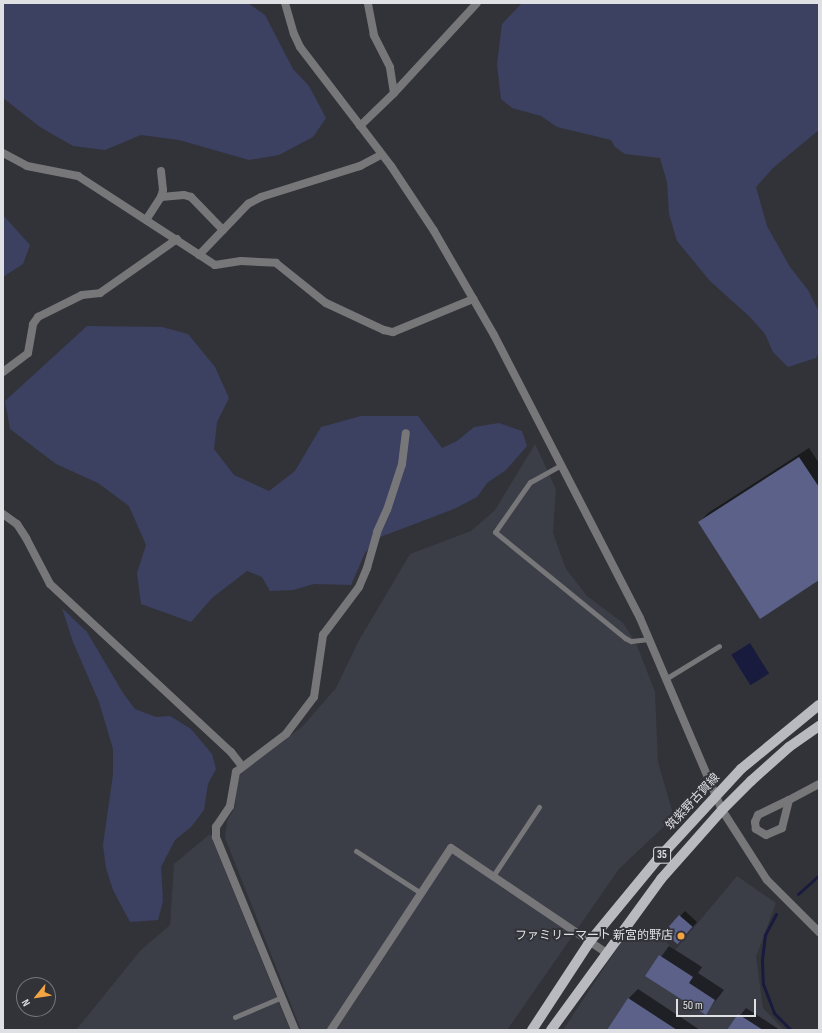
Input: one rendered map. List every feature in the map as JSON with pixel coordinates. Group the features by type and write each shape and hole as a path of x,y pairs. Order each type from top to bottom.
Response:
{"main road":[{"name":"筑紫野古賀線","path":"532,1030 591,940 653,865 715,796 776,738 819,704"},
{"name":"35","path":"551,1030 606,952 661,879 722,810 789,747 819,726"}],"street":[{"path":"285,3 294,34 300,47 360,126 434,231 473,299 561,465 649,639 667,678 722,810 767,880 819,932"},
{"path":"368,3 374,35 394,80 394,93"},
{"path":"360,126 394,93 477,3"},
{"path":"3,153 27,166 78,176 177,239 214,265 241,261 276,263 326,303 346,314 392,332 473,299"},
{"path":"200,255 248,204 261,197 360,166 381,155"},
{"path":"146,220 161,197 163,190 160,171"},
{"path":"161,197 184,195 191,198 223,230"},
{"path":"3,372 28,353 33,324 38,316 82,295 100,292 177,239"},
{"path":"295,1030 216,837 216,827 230,806 233,778 242,766 286,734 314,697 323,634 359,587 367,568 377,532 387,510 402,464 406,433"},
{"path":"3,514 17,524 50,584 231,752 242,766"},
{"path":"789,800 782,828 774,834 761,834 756,829 755,822 758,815 819,784"},
{"path":"331,1030 451,848 591,940 606,952"}],"lane":[{"path":"561,465 530,482 495,532 625,638 631,641 649,639"},
{"path":"667,678 719,646"},
{"path":"493,876 539,807"},
{"path":"356,851 421,893"},
{"path":"235,1017 282,998"}],"shaded area":[{"path":"3,3 248,3 265,15 293,69 309,86 326,118 313,137 279,155 249,160 179,140 141,135 105,150 73,146 40,127 3,98"},
{"path":"522,3 819,3 819,130 773,168 756,187 767,226 790,267 808,290 819,312 819,352 816,358 788,367 773,352 765,334 750,317 710,281 677,241 669,214 667,182 660,158 625,154 615,147 611,140 557,127 541,116 512,108 501,99 497,64 502,24"},
{"path":"3,215 30,245 23,264 3,277"},
{"path":"87,326 162,327 188,334 215,367 229,398 217,422 214,449 234,475 269,491 295,471 321,427 361,416 418,416 442,448 457,441 474,427 499,423 522,431 527,446 506,470 487,483 477,497 454,509 375,539 365,553 351,585 314,584 293,590 270,591 262,577 247,571 212,598 191,622 141,604 137,573 146,545 129,506 98,483 56,464 10,429 5,401"},
{"path":"535,444 556,489 553,533 566,569 587,596 623,623 636,643 655,692 658,762 674,817 619,869 507,1030 301,1030 225,838 227,821 235,807 237,778 252,762 302,727 336,688 358,642 410,554 471,531 495,510"},
{"path":"62,608 87,632 123,693 135,709 156,717 170,716 191,729 212,754 216,769 208,784 204,810 191,827 175,840 161,867 163,901 158,920 130,922 113,890 106,868 103,845 113,774 113,749 99,702 73,642"},
{"path":"750,643 769,674 750,685 731,655"},
{"path":"210,834 290,1030 76,1030 140,951 170,925 174,864"},
{"path":"737,876 776,903 756,957 763,1008 784,1030 563,1030 625,936 644,940 662,938 675,950"}],"building":[{"path":"799,457 819,487 819,580 760,619 698,522"},
{"path":"679,915 693,927 677,944 664,932"},
{"path":"659,955 693,977 689,983 715,1000 706,1015 645,976"},
{"path":"628,998 677,1030 607,1030"},
{"path":"738,1014 763,1030 727,1030"}],"waterway":[{"path":"798,894 819,875"},
{"path":"776,914 765,935 762,961 763,984 774,1013 791,1030"}],"place":[{"name":"ファミリーマート 新宮的野店","path":"681,936"}]}
